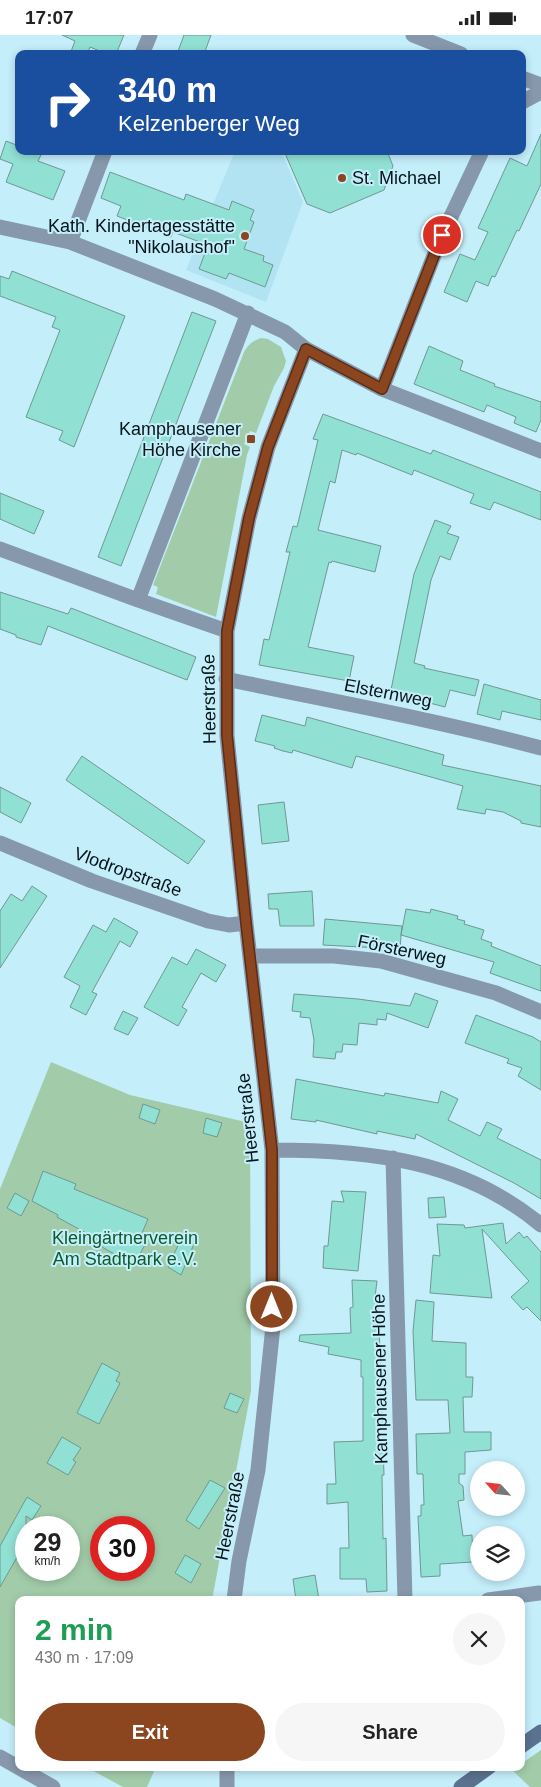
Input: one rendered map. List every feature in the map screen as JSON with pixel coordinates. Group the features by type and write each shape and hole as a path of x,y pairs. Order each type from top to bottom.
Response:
{"main road":[{"path":"525,1743 541,1732"},
{"path":"461,1787 483,1771"}],"street":[{"path":"144,50 150,35"},
{"path":"413,35 451,50"},
{"path":"526,79 541,85"},
{"path":"526,100 541,92"},
{"path":"70,242 103,155"},
{"path":"382,389 440,240 480,155"},
{"path":"0,227 70,242 215,299 285,332 306,349 382,389 541,451"},
{"path":"138,600 248,313"},
{"name":"Heerstraße","path":"235,1596 239,1561 258,1470 273,1326 272,1150 227,735 227,631 249,518 268,447 306,349"},
{"name":"Heerstraße","path":"0,549 227,631"},
{"name":"Elsternweg","path":"226,679 410,717 541,749"},
{"name":"Vlodropstraße","path":"0,843 92,881 208,921 229,925 246,923"},
{"name":"Försterweg","path":"250,956 334,956 381,961 496,993 541,1011"},
{"path":"272,1150 322,1150 393,1158 433,1167 496,1193 541,1225"},
{"name":"Kamphausener Höhe","path":"393,1158 405,1596"},
{"path":"517,1596 539,1593"},
{"path":"0,1757 15,1765"},
{"path":"25,1771 53,1787"},
{"path":"227,1771 227,1787"}],"shaded area":[{"name":"Kath. Kindertagesstätte \"Nikolaushof\"","path":"233,155 283,155 303,202 266,302 186,270"}],"green space":[{"path":"261,338 268,339 281,347 286,361 256,433 250,431 244,444 250,447 216,617 156,594 158,587 153,585 244,352 251,343"},
{"name":"Kleingärtnerverein Am Stadtpark e.V.","path":"51,1062 130,1095 250,1123 251,1391 213,1596 15,1596 15,1727 0,1718 0,1189"},
{"path":"541,1750 541,1787 530,1787 513,1771 525,1771 525,1761"},
{"path":"94,1771 154,1771 147,1787 123,1787"}],"building":[{"path":"62,35 124,35 118,50 97,50 90,47 89,50 72,50 75,41"},
{"path":"184,35 211,35 205,50 178,50"},
{"path":"541,134 541,184 495,277 492,276 488,286 476,281 467,302 444,292 460,254 475,260 488,232 478,228 510,158 527,166"},
{"path":"6,141 15,144 15,155 41,155 38,161 65,171 53,200 6,182 13,164 0,159"},
{"name":"St. Michael","path":"286,155 389,155 393,166 384,190 330,213 307,204"},
{"path":"110,172 184,200 186,194 229,210 232,201 254,210 250,220 254,222 244,249 264,256 263,261 273,265 265,287 229,273 226,279 199,269 208,245 173,232 171,237 117,216 121,206 101,198"},
{"path":"12,271 125,316 74,447 59,440 63,431 26,417 60,330 52,327 56,317 0,296 0,276 9,279"},
{"path":"192,312 216,321 121,566 98,557"},
{"path":"429,346 463,361 460,370 495,384 494,386 541,402 541,420 536,432 514,423 516,417 487,405 484,412 414,384"},
{"path":"323,414 431,454 433,450 541,492 541,520 494,502 490,510 470,503 474,494 414,470 412,475 357,453 356,455 342,450 335,483 330,481 318,530 381,546 375,572 332,561 331,563 329,562 308,647 354,656 349,681 259,665 264,639 269,640 290,552 286,552 293,526 297,527 318,440 313,439"},
{"path":"0,493 44,511 34,534 0,519"},
{"path":"435,520 451,526 447,533 459,537 450,560 440,556 431,580 414,663 425,666 424,668 479,680 475,696 450,690 445,707 422,701 423,697 391,690 414,574"},
{"path":"0,592 68,614 71,608 196,657 187,680 48,626 41,645 16,637 16,635 0,629"},
{"path":"484,684 541,700 541,720 502,711 500,720 477,714"},
{"path":"262,715 305,726 307,717 444,755 442,765 541,786 541,827 521,823 521,821 503,812 486,809 485,814 457,809 463,786 356,756 352,768 293,750 292,753 283,751 274,748 275,746 255,741"},
{"path":"82,756 205,841 188,864 66,780"},
{"path":"0,787 31,803 21,823 0,812"},
{"path":"284,802 289,841 262,844 258,805"},
{"path":"32,886 47,896 0,968 0,911 11,894 22,901"},
{"path":"312,891 314,926 280,926 278,909 269,909 268,894"},
{"path":"406,909 430,913 431,909 458,916 457,919 465,921 464,924 484,930 481,939 492,943 491,946 541,966 541,991 490,973 494,962 401,935"},
{"path":"114,918 138,932 130,947 120,941 92,992 97,994 86,1015 70,1007 80,986 64,977 93,925 106,932"},
{"path":"325,919 402,926 400,952 378,950 378,948 323,945"},
{"path":"196,949 226,965 216,982 201,973 182,1007 187,1010 178,1026 144,1007 172,957 187,965"},
{"path":"415,993 438,1001 428,1028 387,1013 386,1020 377,1019 377,1025 359,1023 357,1045 343,1044 342,1052 336,1052 335,1059 313,1057 314,1040 310,1018 300,1017 301,1012 292,1011 294,994 358,999 410,1006"},
{"path":"123,1011 138,1018 128,1035 114,1029"},
{"path":"476,1015 533,1037 541,1042 541,1090 518,1076 522,1068 507,1063 509,1059 465,1043"},
{"path":"296,1079 384,1096 385,1093 438,1103 441,1091 458,1099 448,1120 480,1136 487,1122 502,1129 497,1138 541,1160 541,1199 514,1183 416,1134 415,1139 377,1131 377,1134 316,1120 316,1122 291,1119"},
{"path":"143,1104 160,1110 155,1124 139,1118"},
{"path":"206,1118 222,1123 217,1137 203,1133"},
{"path":"43,1171 76,1184 74,1189 148,1219 139,1240 146,1243 134,1265 102,1247 104,1243 32,1201"},
{"path":"341,1191 366,1192 358,1271 323,1268 324,1246 328,1246 332,1201 344,1202"},
{"path":"15,1193 29,1201 21,1216 7,1208"},
{"path":"444,1197 446,1217 429,1218 428,1198"},
{"path":"503,1223 506,1244 519,1232 524,1238 527,1236 541,1252 541,1321 527,1307 523,1310 511,1297 529,1281 482,1229 492,1298 430,1293 433,1255 440,1256 437,1224 464,1225 465,1228"},
{"path":"181,1239 194,1244 181,1275 168,1267"},
{"path":"352,1280 377,1281 375,1297 378,1297 384,1475 382,1475 383,1539 386,1538 387,1591 367,1592 366,1579 340,1579 340,1548 349,1548 348,1502 327,1504 327,1484 336,1484 334,1442 363,1441 363,1377 361,1377 361,1360 328,1354 329,1347 299,1341 300,1335 351,1333 350,1308 353,1307"},
{"path":"416,1300 434,1302 432,1341 466,1343 466,1377 473,1377 472,1397 463,1397 464,1432 491,1432 491,1450 465,1452 465,1474 459,1474 459,1483 463,1486 464,1500 458,1501 463,1536 470,1535 470,1562 440,1564 440,1576 421,1577 418,1516 421,1516 421,1505 424,1505 423,1474 417,1474 416,1434 450,1433 448,1400 416,1400 413,1331"},
{"path":"102,1363 120,1373 116,1381 120,1383 99,1424 77,1413"},
{"path":"230,1393 244,1399 237,1413 224,1408"},
{"path":"62,1437 81,1448 73,1460 76,1462 68,1475 47,1463"},
{"path":"210,1480 225,1488 199,1529 186,1520"},
{"path":"27,1497 41,1506 35,1516 17,1516"},
{"path":"15,1519 15,1561 0,1587 0,1546"},
{"path":"185,1555 201,1564 191,1583 175,1573"},
{"path":"315,1575 318,1596 295,1596 293,1579"}],"place":[{"name":"St. Michael","path":"342,178"},
{"name":"Kath. Kindertagesstätte \"Nikolaushof\"","path":"245,236"},
{"name":"Kamphausener Höhe Kirche","path":"251,439"}],"route":[{"path":"272,1307 272,1150 227,735 227,631 249,518 268,447 306,349 382,389 442,235"}]}
